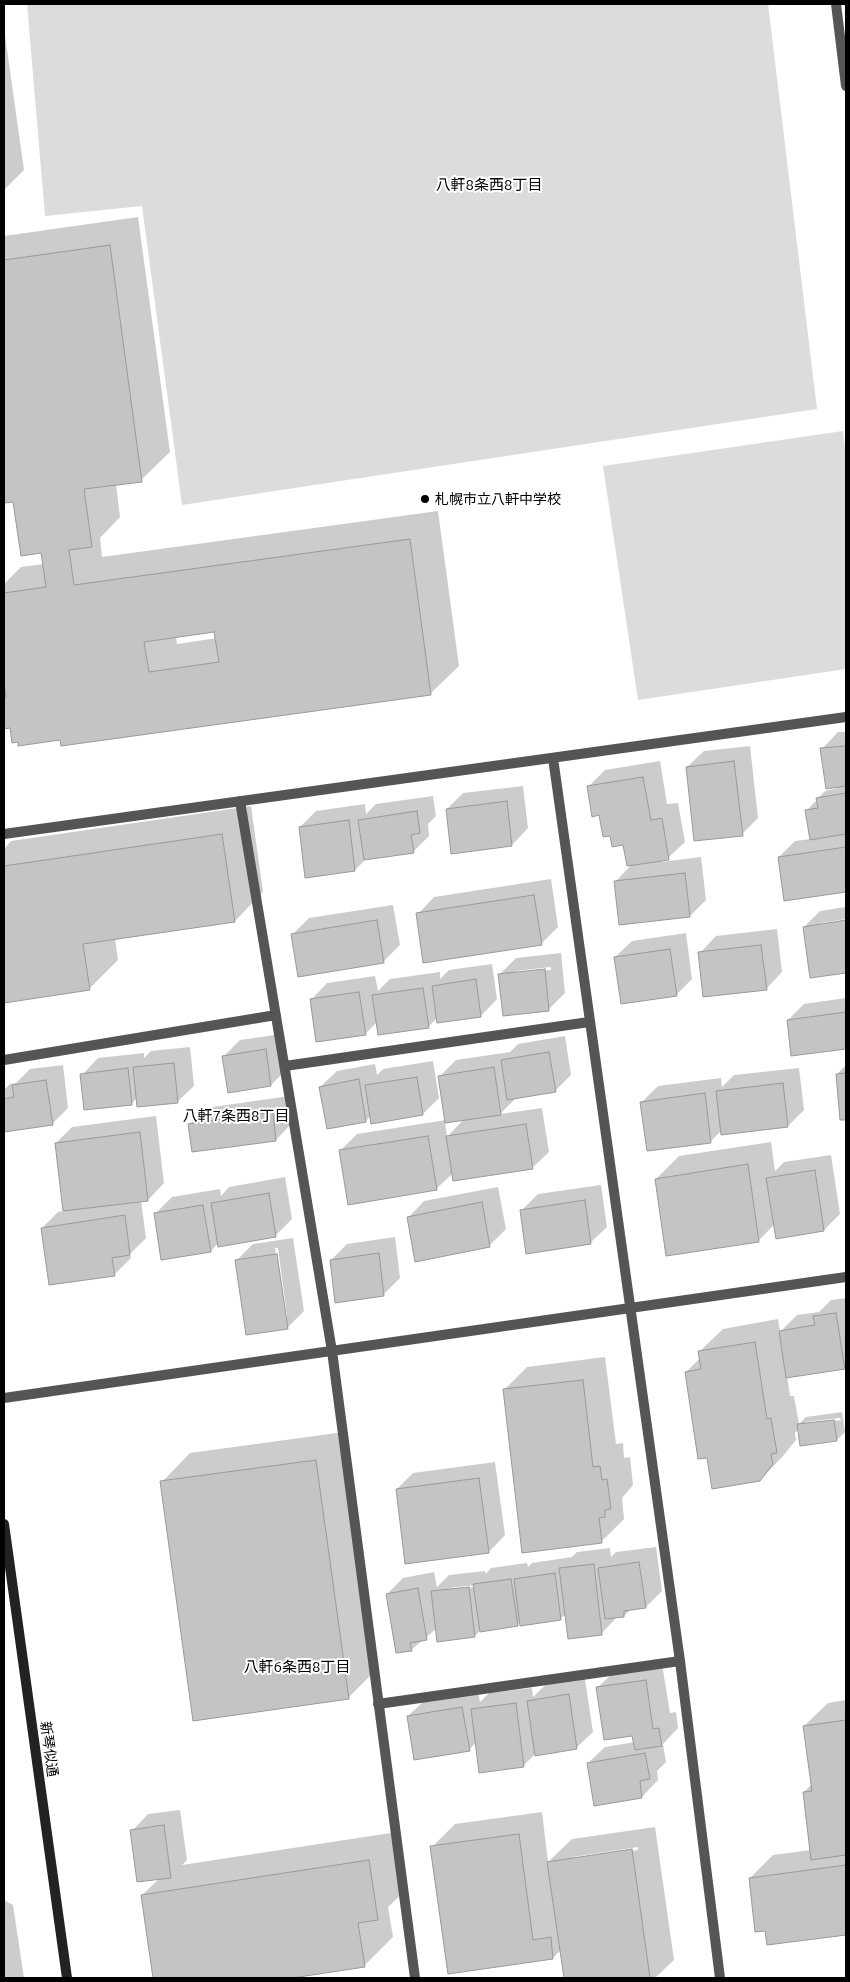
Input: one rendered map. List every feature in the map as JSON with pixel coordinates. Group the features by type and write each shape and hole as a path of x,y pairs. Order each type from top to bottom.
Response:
{"street":[{"path":"836,4 846,86"},
{"path":"4,834 846,717"},
{"path":"553,758 680,1660 720,1978"},
{"path":"240,801 332,1351 415,1978"},
{"path":"4,1060 276,1015"},
{"path":"285,1066 590,1022"},
{"path":"4,1398 846,1277"},
{"name":"新琴似通","path":"4,1524 66,1978"},
{"path":"378,1704 680,1660"}],"shaded area":[{"path":"27,4 768,4 817,409 182,505 142,206 45,216"},
{"path":"843,431 846,455 846,669 638,700 603,466"}],"building":[{"path":"110,245 142,482 84,489 92,547 69,550 74,585 410,539 431,695 61,746 60,740 18,746 18,742 12,743 10,728 4,729 4,697 6,697 4,684 4,593 46,587 41,553 21,556 13,502 4,503 4,260","holes":["214,632 219,662 149,672 144,642"]},
{"path":"846,746 846,786 826,789 820,748"},
{"path":"734,761 743,836 694,841 686,767"},
{"path":"643,777 651,820 662,818 669,860 627,866 623,845 612,847 610,836 603,837 599,815 592,817 587,786"},
{"path":"846,793 846,834 810,840 805,810 818,808 816,798"},
{"path":"507,801 512,846 451,854 446,809"},
{"path":"417,811 420,833 411,835 414,853 364,860 358,820"},
{"path":"349,820 355,871 305,878 299,827"},
{"path":"222,834 235,922 83,944 90,990 4,1003 4,866"},
{"path":"846,847 846,892 784,901 778,857"},
{"path":"685,873 690,917 619,925 614,881"},
{"path":"534,895 542,945 423,963 416,913"},
{"path":"377,920 384,963 298,977 291,934"},
{"path":"846,920 846,973 810,978 803,927"},
{"path":"761,945 767,990 703,997 698,952"},
{"path":"670,949 677,996 621,1004 614,957"},
{"path":"545,969 549,1011 503,1016 498,974"},
{"path":"476,979 481,1017 437,1023 432,986"},
{"path":"423,988 429,1028 378,1035 372,995"},
{"path":"359,992 366,1035 316,1042 310,999"},
{"path":"846,1012 846,1049 791,1056 787,1020"},
{"path":"266,1049 271,1086 228,1093 222,1056"},
{"path":"549,1052 556,1092 507,1100 501,1060"},
{"path":"174,1063 178,1103 137,1107 133,1067"},
{"path":"494,1067 501,1115 445,1123 438,1076"},
{"path":"128,1068 132,1105 84,1110 80,1074"},
{"path":"846,1073 846,1120 840,1120 836,1074"},
{"path":"417,1077 423,1115 371,1124 365,1085"},
{"path":"359,1079 366,1122 327,1129 319,1087"},
{"path":"46,1080 53,1125 4,1132 4,1099 14,1097 12,1085"},
{"path":"783,1083 788,1127 721,1135 716,1091"},
{"path":"705,1093 711,1143 647,1151 640,1102"},
{"path":"273,1112 276,1141 192,1152 188,1124"},
{"path":"526,1124 533,1169 453,1181 446,1136"},
{"path":"140,1132 148,1201 63,1211 55,1143"},
{"path":"428,1136 437,1190 348,1205 339,1150"},
{"path":"748,1164 759,1242 666,1256 655,1179"},
{"path":"815,1170 824,1231 776,1239 766,1178"},
{"path":"269,1193 276,1237 218,1247 211,1203"},
{"path":"585,1200 591,1244 526,1254 520,1210"},
{"path":"482,1202 490,1247 415,1262 407,1217"},
{"path":"203,1205 211,1252 161,1260 154,1213"},
{"path":"125,1215 130,1255 112,1258 115,1276 49,1285 41,1228"},
{"path":"379,1253 384,1296 335,1303 330,1260"},
{"path":"277,1254 288,1329 246,1335 235,1260"},
{"path":"836,1313 845,1369 786,1378 779,1331 815,1325 813,1316"},
{"path":"755,1342 767,1419 771,1418 777,1453 771,1454 773,1464 760,1481 712,1489 707,1458 698,1459 685,1372 701,1369 698,1351"},
{"path":"583,1380 593,1467 600,1466 602,1480 607,1479 611,1509 605,1510 605,1517 599,1518 602,1543 522,1553 503,1389"},
{"path":"834,1420 837,1441 800,1446 797,1424"},
{"path":"316,1460 349,1699 193,1721 160,1481"},
{"path":"479,1478 489,1553 405,1564 396,1489"},
{"path":"639,1562 646,1608 624,1611 624,1617 605,1619 598,1568"},
{"path":"594,1564 602,1635 568,1639 559,1568"},
{"path":"555,1573 561,1620 520,1626 514,1579"},
{"path":"511,1579 518,1626 480,1632 473,1584"},
{"path":"469,1587 475,1637 437,1642 431,1591"},
{"path":"418,1588 427,1640 410,1643 412,1651 396,1653 386,1594"},
{"path":"646,1680 653,1729 659,1728 662,1746 635,1750 632,1736 604,1740 596,1687"},
{"path":"569,1694 577,1749 535,1756 527,1701"},
{"path":"516,1703 524,1767 479,1773 471,1709"},
{"path":"462,1707 470,1751 414,1760 407,1716"},
{"path":"846,1720 846,1855 811,1860 803,1792 812,1791 803,1726"},
{"path":"645,1753 650,1779 640,1781 642,1798 594,1806 587,1763"},
{"path":"164,1825 171,1878 137,1882 130,1830"},
{"path":"519,1834 533,1940 551,1937 553,1959 448,1974 430,1846"},
{"path":"632,1849 650,1978 564,1978 547,1862"},
{"path":"369,1860 378,1920 358,1923 365,1967 292,1978 153,1978 141,1895"},
{"path":"846,1865 846,1935 767,1945 765,1931 755,1932 749,1878"}],"place":[{"name":"札幌市立八軒中学校","path":"425,499"}],"district":[{"name":"八軒8条西8丁目","path":"489,185"},
{"name":"八軒7条西8丁目","path":"236,1116"},
{"name":"八軒6条西8丁目","path":"297,1667"}]}
